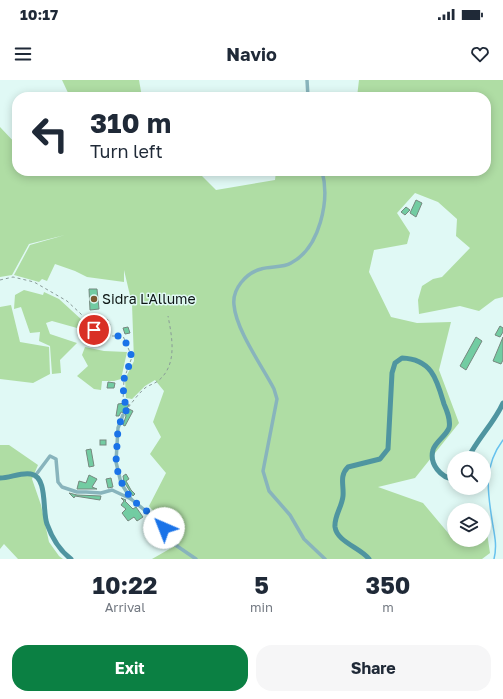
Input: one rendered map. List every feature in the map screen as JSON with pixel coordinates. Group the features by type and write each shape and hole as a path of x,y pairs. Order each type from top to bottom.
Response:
{"street":[{"path":"307,80 308,92"},
{"path":"323,176 325,192 318,229 314,241 299,258 289,264 260,269 249,275 238,285 234,303 238,324 274,389 277,399 263,472 269,491 290,515 304,539 326,559"},
{"path":"369,559 365,554 340,536 335,527 336,518 342,499 342,477 348,466 380,459 388,449 392,373 396,363 402,358 418,360 427,366 436,378 450,421 445,435 433,450 433,461 438,472 447,477"},
{"path":"472,451 499,412 503,403"},
{"path":"123,415 118,428 116,462 121,483 131,499"},
{"path":"35,476 50,456 52,456 56,459 58,482 62,487 86,492 101,493 112,490 131,499 158,521 174,544 196,559"},
{"path":"0,478 30,474 39,479 43,490 46,523 52,536 64,554 71,559"}],"path":[{"path":"0,280 13,277 34,282 67,301 81,314 94,330 109,336 123,336 132,357 126,371 122,390 123,401 130,405"},
{"path":"123,415 146,388 159,380 170,364 174,344 168,316"}],"green space":[{"path":"62,80 139,80 141,92 68,92"},
{"path":"359,80 503,80 503,297 495,299 479,311 460,306 419,314 418,300 422,286 433,279 442,277 470,248 456,236 457,219 438,202 415,193 397,213 410,233 407,244 374,250 369,272 391,317 417,323 451,322 439,370 459,423 415,478 378,487 423,503 447,532 447,547 489,547 490,553 482,559 152,559 180,543 149,506 166,473 150,454 161,437 153,422 164,391 155,380 145,386 132,399 126,398 125,379 134,361 132,304 124,270 124,282 87,277 55,264 47,281 42,279 39,282 14,275 30,245 65,235 29,244 12,275 0,277 0,127 12,140 12,176 202,176 216,190 275,180 275,176 491,176 491,92 358,92"},
{"path":"24,290 43,295 44,292 59,299 83,321 82,326 77,328 52,321 46,323 50,334 77,343 60,360 61,373 52,374 50,346 39,341 40,332 30,333 21,307 14,309 15,295"},
{"path":"11,305 20,342 49,347 50,374 33,383 0,379 0,307"},
{"path":"85,347 104,351 127,352 121,379 114,381 102,381 101,390 94,389 77,376 88,366 82,355"},
{"path":"0,445 9,445 38,465 32,479 41,505 49,542 63,559 18,559 4,544 0,549"}],"building":[{"path":"416,200 422,203 416,217 410,213"},
{"path":"406,207 410,210 405,215 401,212"},
{"name":"Sidra L'Allume","path":"89,289 97,289 99,309 90,310"},
{"path":"102,317 108,320 107,323 110,324 104,333 100,331 102,326 98,324"},
{"path":"500,326 503,328 503,332 500,337 495,335"},
{"path":"128,327 130,333 125,334 123,328"},
{"path":"476,337 482,341 466,370 460,366"},
{"path":"503,337 503,360 501,364 493,361"},
{"path":"108,382 115,383 114,388 107,388"},
{"path":"125,403 129,405 127,408 133,411 125,426 123,425 126,416 125,413 121,412 119,416 116,416 118,404"},
{"path":"100,440 106,440 106,445 100,445"},
{"path":"91,449 94,466 89,467 86,450"},
{"path":"126,474 129,479 126,481 135,494 133,496 124,482 123,476"},
{"path":"89,475 97,479 92,487 97,489 77,489 79,481 86,483"},
{"path":"111,478 113,487 108,488 106,479"},
{"path":"69,493 77,495 101,496 100,500 75,496 74,498"},
{"path":"121,498 126,500 125,501 133,509 136,507 143,517 137,521 134,517 128,521 122,513 126,509 121,505 124,501"}],"waterway":[{"path":"494,559 495,542 488,482 492,461 496,450 503,440"}],"place":[{"name":"Sidra L'Allume","path":"94,299"}],"route":[{"path":"94,330 109,336 123,336 130,350 132,361 126,371 122,390 123,401 130,405 123,415 118,428 116,465 121,483 131,499 153,516 164,528"}]}
